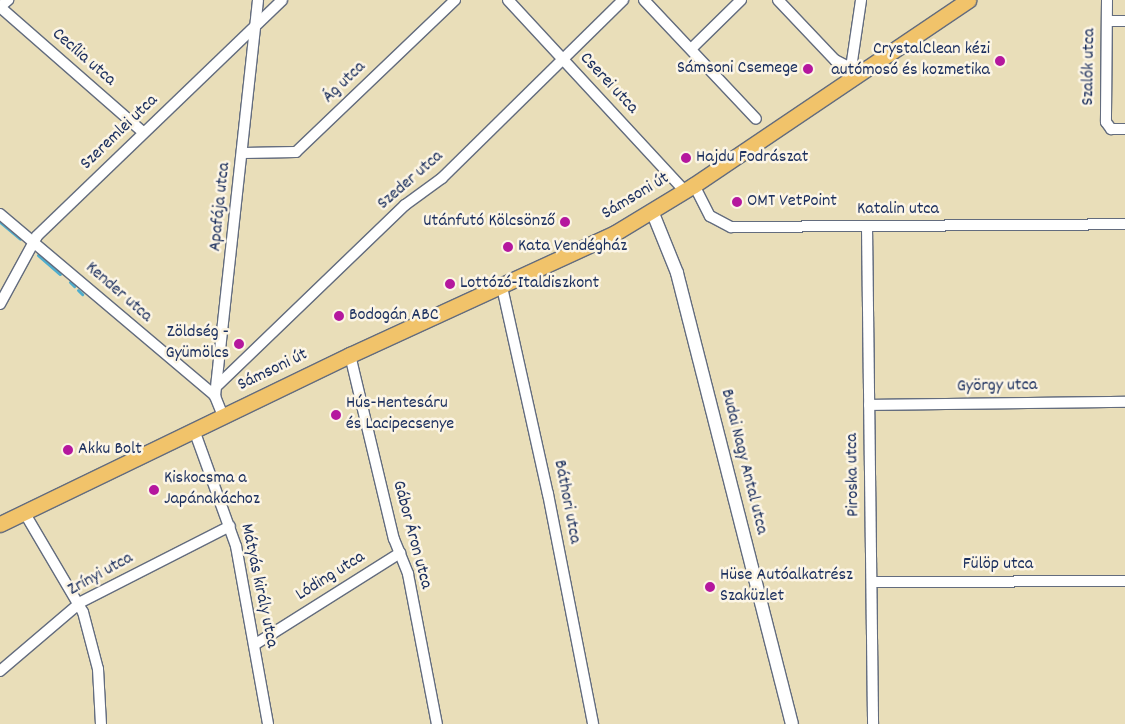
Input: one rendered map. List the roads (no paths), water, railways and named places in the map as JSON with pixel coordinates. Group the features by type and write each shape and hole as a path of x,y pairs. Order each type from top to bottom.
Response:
{"main road":[{"name":"Sámsoni út","path":"0,524 350,355 502,287 616,233 689,188 853,72 968,0"}],"street":[{"path":"0,7 8,0"},
{"name":"Apafája utca","path":"215,396 218,385 258,0"},
{"name":"Szeremlei utca","path":"0,304 32,242 282,0"},
{"name":"Ág utca","path":"243,153 294,153 455,0"},
{"name":"Cserei utca","path":"508,0 689,188"},
{"name":"Szeder utca","path":"218,385 405,205 442,178 623,0"},
{"path":"644,0 756,119"},
{"path":"692,49 741,0"},
{"path":"778,0 835,60 853,72 861,0"},
{"name":"Szalók utca","path":"1107,0 1106,121 1109,128 1120,129"},
{"name":"Cecília utca","path":"0,7 144,133"},
{"path":"1106,21 1125,21"},
{"name":"Katalin utca","path":"689,188 708,214 727,227 1125,224"},
{"name":"Budai Nagy Antal utca","path":"652,211 676,273 792,724"},
{"name":"Kender utca","path":"0,214 215,396"},
{"name":"Piroska utca","path":"867,226 873,724"},
{"name":"Báthori utca","path":"502,287 548,494 593,724"},
{"name":"Gábor Áron utca","path":"350,355 400,553 408,574 437,724"},
{"path":"215,396 223,416"},
{"name":"György utca","path":"869,405 1125,402"},
{"name":"Mátyás király utca","path":"194,430 230,526 268,724"},
{"path":"24,512 79,604 97,660 101,724"},
{"name":"Zrínyi utca","path":"0,671 79,604 230,526"},
{"name":"Lóding utca","path":"254,645 400,553"},
{"name":"Fülöp utca","path":"872,582 1125,581"}],"waterway":[{"path":"0,222 20,239"},
{"path":"38,255 60,274"},
{"path":"70,282 74,286"},
{"path":"78,290 82,294"}],"place":[{"name":"CrystalClean kézi autómosó és kozmetika","path":"1000,61"},
{"name":"Sámsoni Csemege","path":"808,69"},
{"name":"Hajdu Fodrászat","path":"686,158"},
{"name":"OMT VetPoint","path":"737,202"},
{"name":"Utánfutó Kölcsönző","path":"565,222"},
{"name":"Kata Vendégház","path":"508,247"},
{"name":"Lottózó-Italdiszkont","path":"450,284"},
{"name":"Bodogán ABC","path":"339,316"},
{"name":"Zöldség - Gyümölcs","path":"239,344"},
{"name":"Hús-Hentesáru és Lacipecsenye","path":"336,415"},
{"name":"Akku Bolt","path":"68,450"},
{"name":"Kiskocsma a Japánakáchoz","path":"154,490"},
{"name":"Hüse Autóalkatrész Szaküzlet","path":"710,587"}]}
